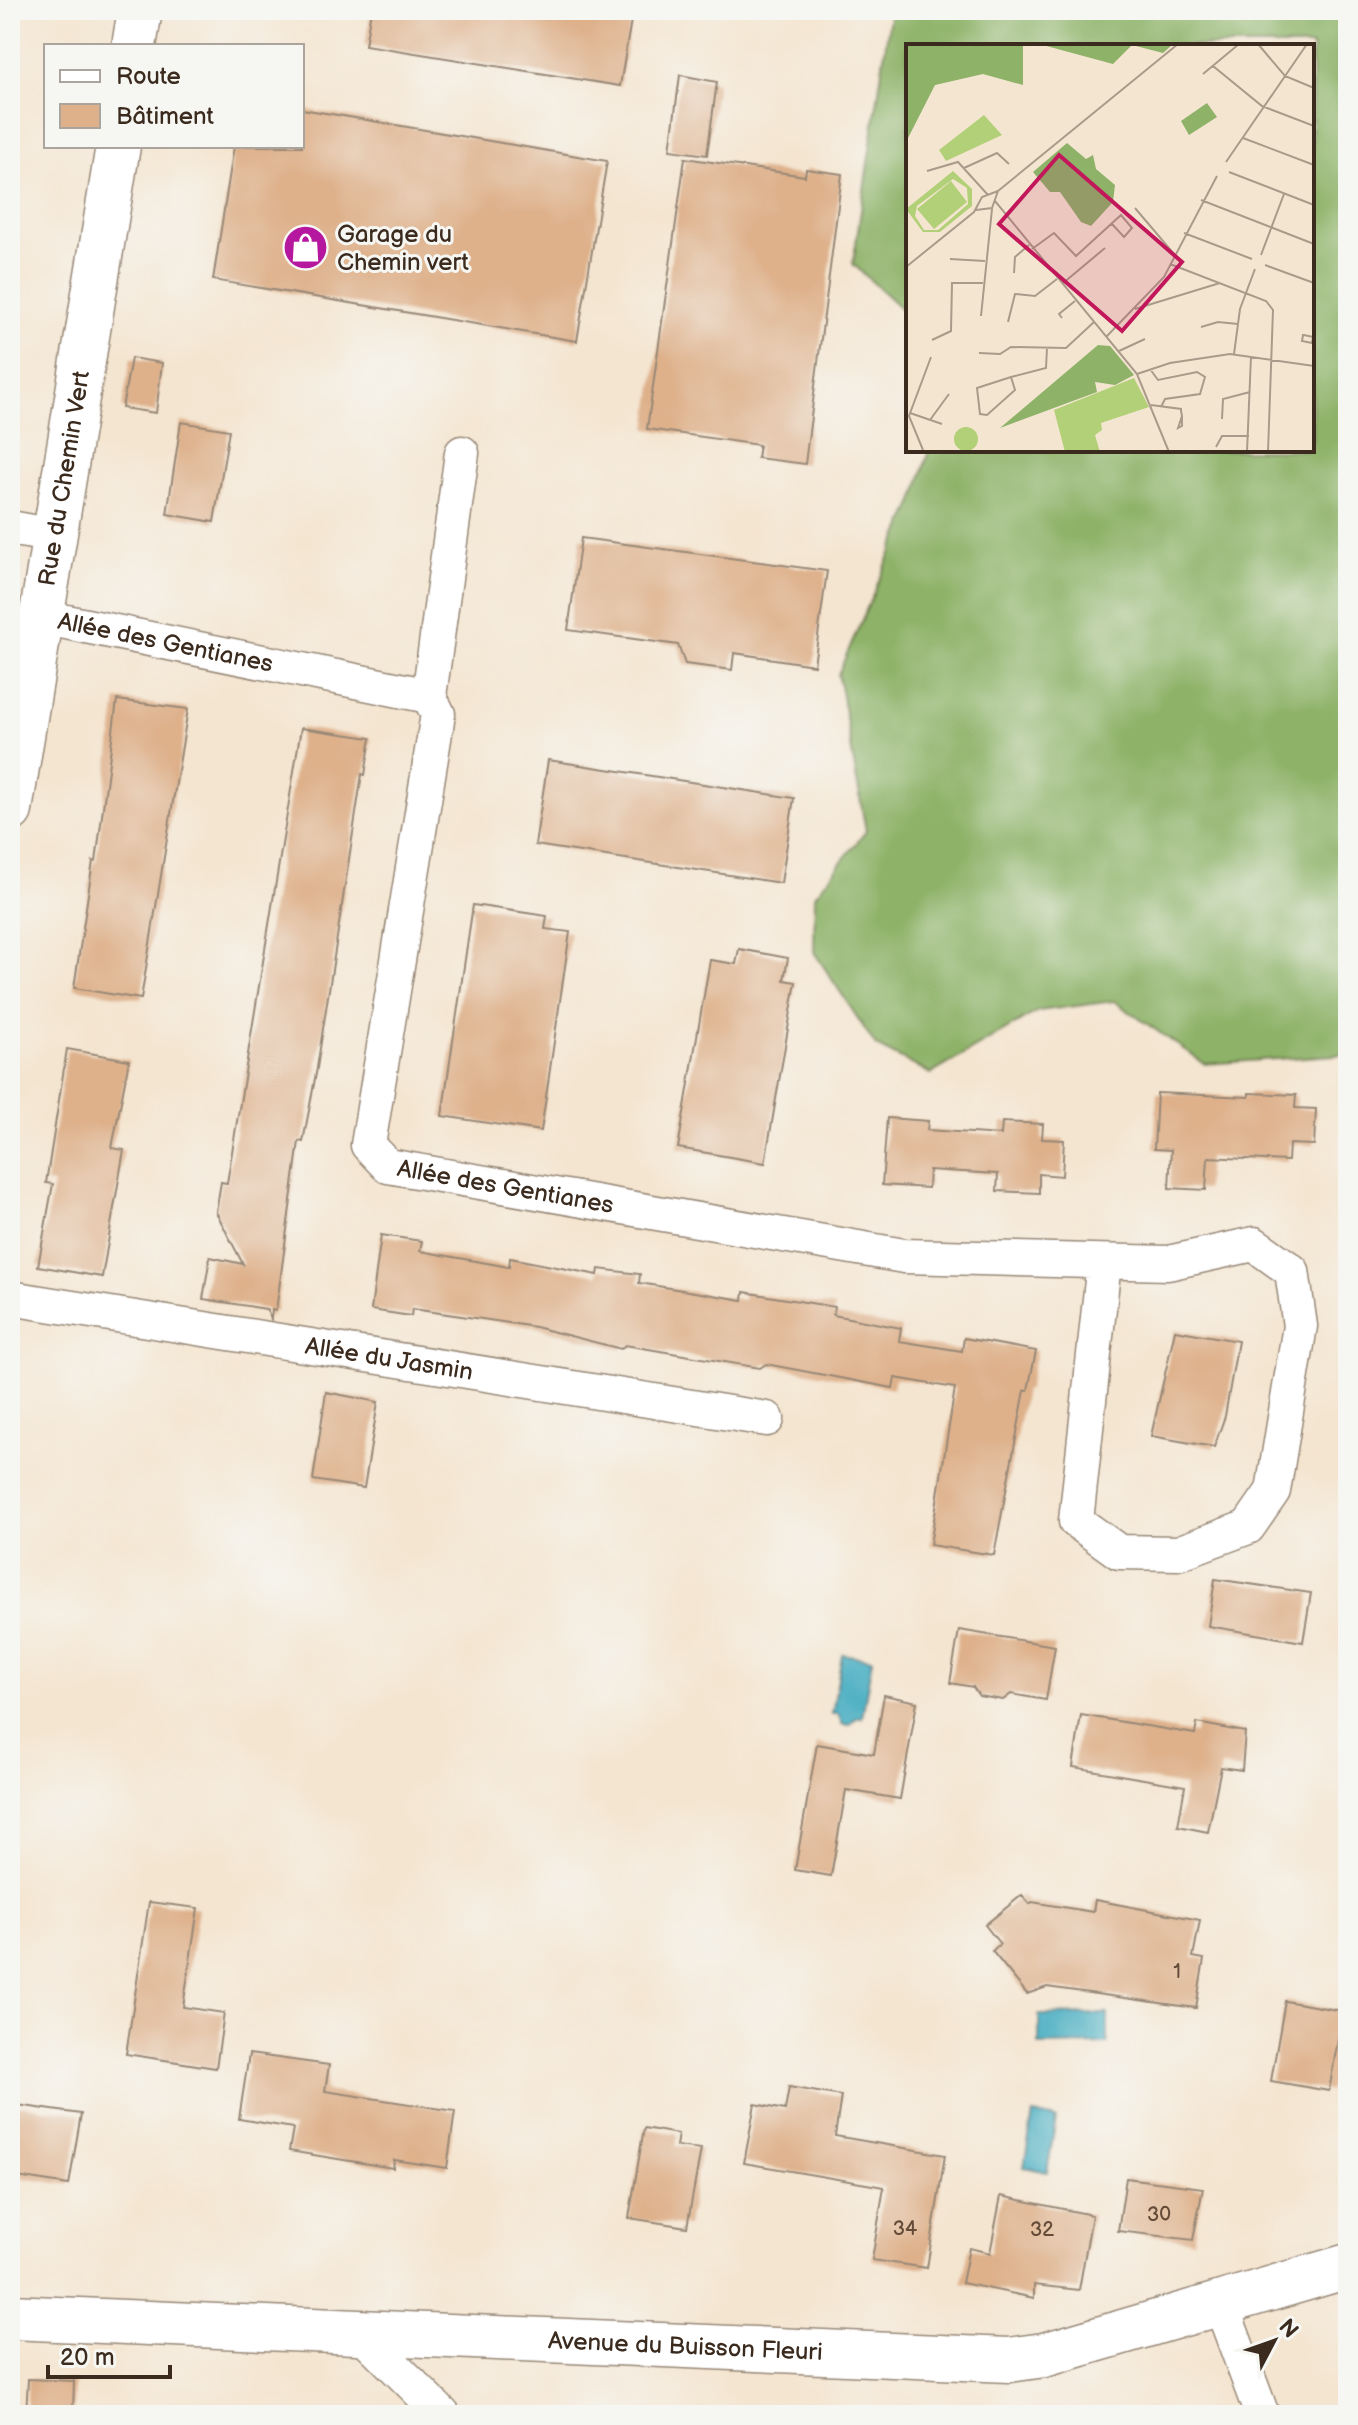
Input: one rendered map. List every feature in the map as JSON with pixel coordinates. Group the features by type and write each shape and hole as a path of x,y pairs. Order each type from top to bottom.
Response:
{"street":[{"path":"134,44 140,10"},
{"name":"Rue du Chemin Vert","path":"10,810 118,148"},
{"name":"Allée des Gentianes","path":"462,453 429,696 438,714 368,1145 388,1166 904,1256 1168,1263 1254,1244 1292,1271 1300,1326 1273,1491 1248,1527 1178,1553 1119,1552 1076,1521 1104,1262"},
{"path":"10,528 55,536"},
{"name":"Allée des Gentianes","path":"42,617 429,696"},
{"name":"Allée du Jasmin","path":"10,1298 767,1419"},
{"name":"Avenue du Buisson Fleuri","path":"10,2317 1009,2360 1044,2355 1348,2266"},
{"path":"1220,2302 1262,2415"},
{"path":"361,2333 443,2415"}],"green space":[{"path":"891,10 1348,10 1348,1054 1205,1064 1114,1001 1038,1011 931,1074 876,1046 814,952 815,895 866,831 838,674 915,499 928,452 1314,452 1314,44 906,44 906,313 853,264"}],"water":[{"path":"842,1654 872,1659 862,1718 856,1718 849,1725 842,1724 838,1714 832,1714"},
{"path":"1108,2014 1108,2044 1039,2045 1039,2015"},
{"path":"1033,2114 1056,2119 1047,2172 1024,2167"}],"building":[{"path":"371,10 612,10 632,14 620,86 365,45"},
{"path":"680,75 717,82 707,155 670,150"},
{"path":"304,109 607,161 577,341 213,280 234,148 304,148"},
{"path":"685,158 805,176 806,169 842,174 805,464 757,458 759,445 647,429"},
{"path":"131,358 162,363 156,413 122,408"},
{"path":"181,422 229,430 214,522 167,514"},
{"path":"581,538 827,571 814,665 734,653 732,670 685,664 678,645 568,630"},
{"path":"117,700 188,709 141,999 74,988 93,861 96,862"},
{"path":"301,728 371,738 365,775 362,774 317,1068 303,1142 299,1141 276,1311 272,1310 271,1319 266,1309 203,1299 210,1257 243,1264 216,1212 221,1182 227,1183"},
{"path":"548,760 794,798 781,883 535,845"},
{"path":"473,905 547,916 545,929 570,932 541,1131 442,1116"},
{"path":"739,949 788,958 784,980 796,982 765,1163 678,1148 710,960 736,964"},
{"path":"67,1049 129,1060 112,1148 124,1150 102,1277 38,1266 53,1184 46,1183"},
{"path":"1157,1093 1249,1097 1249,1093 1296,1095 1295,1108 1316,1109 1314,1145 1289,1144 1288,1161 1208,1157 1206,1190 1169,1188 1171,1150 1154,1149"},
{"path":"887,1118 928,1121 927,1130 1001,1135 1002,1122 1043,1124 1042,1139 1064,1140 1062,1176 1039,1174 1039,1193 997,1191 998,1174 929,1170 928,1188 882,1185"},
{"path":"381,1235 422,1241 420,1251 509,1267 510,1258 598,1275 599,1269 640,1274 639,1283 743,1300 744,1292 835,1307 833,1315 901,1328 899,1341 962,1351 964,1338 1036,1351 1028,1390 1025,1390 994,1555 930,1545 955,1388 895,1378 893,1388 766,1364 760,1368 625,1345 621,1349 535,1327 482,1319 412,1309 411,1316 371,1310"},
{"path":"1175,1330 1238,1341 1225,1416 1214,1447 1151,1436"},
{"path":"326,1392 378,1402 364,1488 313,1480"},
{"path":"1215,1579 1311,1593 1303,1642 1208,1626"},
{"path":"959,1630 1055,1646 1046,1700 1011,1694 1003,1700 979,1696 973,1687 950,1683"},
{"path":"884,1695 917,1702 900,1799 846,1790 831,1876 795,1870 817,1744 874,1754"},
{"path":"1081,1715 1195,1734 1197,1723 1245,1732 1242,1770 1221,1767 1208,1832 1178,1826 1185,1786 1073,1767"},
{"path":"1022,1895 1030,1904 1093,1912 1095,1900 1200,1920 1193,1957 1204,1959 1196,2008 1047,1987 1027,1994 992,1951 1000,1944 985,1925"},
{"path":"149,1902 198,1908 183,2007 224,2013 216,2068 126,2054"},
{"path":"1285,2001 1343,2011 1329,2091 1271,2081"},
{"path":"249,2054 329,2065 325,2091 455,2111 447,2168 394,2160 393,2168 289,2151 293,2128 239,2119"},
{"path":"789,2087 841,2096 835,2136 945,2155 927,2268 872,2260 884,2187 744,2163 755,2104 785,2110"},
{"path":"10,2104 81,2114 69,2185 10,2176"},
{"path":"644,2128 678,2134 676,2146 701,2149 687,2227 629,2218"},
{"path":"1126,2178 1203,2188 1193,2240 1118,2231"},
{"path":"1001,2196 1092,2215 1079,2290 1034,2285 1034,2298 962,2283 969,2248 990,2253"},
{"path":"28,2379 74,2381 73,2415 26,2415"}],"place":[{"name":"Garage du Chemin vert","path":"306,248"}]}
